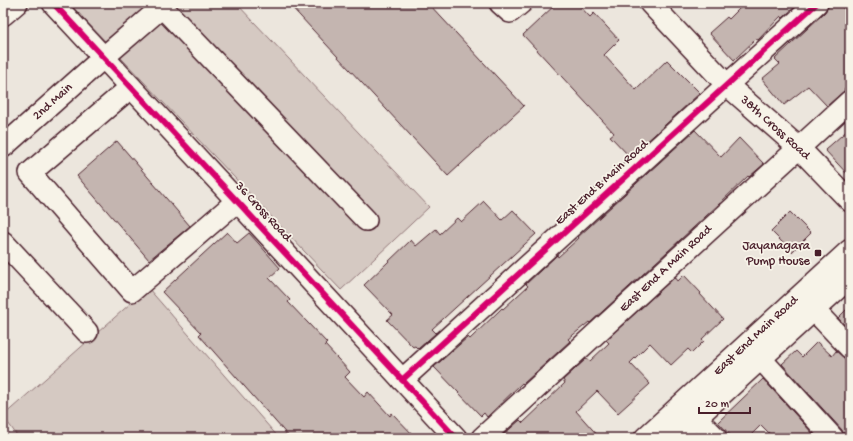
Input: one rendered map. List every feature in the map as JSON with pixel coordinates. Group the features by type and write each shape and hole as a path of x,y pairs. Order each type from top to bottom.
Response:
{"street":[{"path":"3,15 17,3"},
{"name":"36 Cross Road","path":"53,3 456,438"},
{"path":"500,3 510,12 521,3"},
{"name":"East End B Main Road","path":"402,380 817,3"},
{"path":"160,5 366,220"},
{"name":"2nd Main","path":"3,147 160,5"},
{"name":"38th Cross Road","path":"657,5 726,85 799,148 850,201"},
{"path":"131,87 30,173 132,291 237,201"},
{"name":"East End A Main Road","path":"482,438 850,101"},
{"path":"3,242 87,332"},
{"name":"East End Main Road","path":"645,438 850,250"},
{"name":"East End Main Road","path":"674,438 850,277"},
{"path":"814,310 850,348"},
{"path":"760,359 833,438"},
{"path":"696,418 716,438"}],"shaded area":[{"path":"69,3 236,3 429,207 341,290"},
{"path":"148,288 279,438 19,438 3,416"}],"building":[{"path":"288,3 428,3 524,106 448,176"},
{"path":"557,3 577,3 590,17 594,13 619,40 604,55 636,90 667,60 700,93 630,157 610,136 614,133 523,35"},
{"path":"745,3 799,3 783,18 781,16 758,40 756,39 734,60 709,33 727,17 729,19"},
{"path":"829,3 838,3 850,15 850,47 845,52 850,58 850,83 844,89 845,90 827,106 808,86 784,105 762,79 780,64 775,59 825,12"},
{"path":"850,128 850,177 825,150"},
{"path":"695,130 721,157 739,138 764,164 749,177 748,176 590,323 589,322 568,339 570,341 523,384 522,383 487,417 484,413 481,416 434,367 468,337 470,339 502,308 503,309 528,286 526,284 557,255 558,257"},
{"path":"117,141 190,226 149,260 77,176"},
{"path":"484,201 502,220 513,210 536,234 432,329 436,333 418,349 415,346 413,347 387,320 393,315 364,285 411,240 416,246 436,229 440,234 457,218 461,222"},
{"path":"790,212 811,233 792,252 771,231"},
{"path":"227,232 237,243 249,233 280,268 269,278 290,300 288,302 327,343 325,345 350,372 345,377 364,397 368,392 390,416 392,413 416,438 290,438 199,335 201,333 162,292"},
{"path":"684,275 723,319 702,339 704,341 692,353 688,349 671,365 650,343 630,363 650,384 618,413 597,391 576,411 600,438 506,438 503,435 520,420 523,423 565,383 563,380 586,359 590,361 609,343 606,340 675,277 678,281"},
{"path":"850,306 850,331 838,318"},
{"path":"817,342 832,356 836,351 846,359 850,360 850,438 845,438 842,430 782,364 796,351 802,357"},
{"path":"763,379 814,435 810,438 774,438 761,425 748,438 733,438 718,422"}],"cycle path":[{"path":"53,3 456,438"},
{"path":"402,380 817,3"}],"place":[{"name":"Jayanagara Pump House","path":"818,253"}]}
